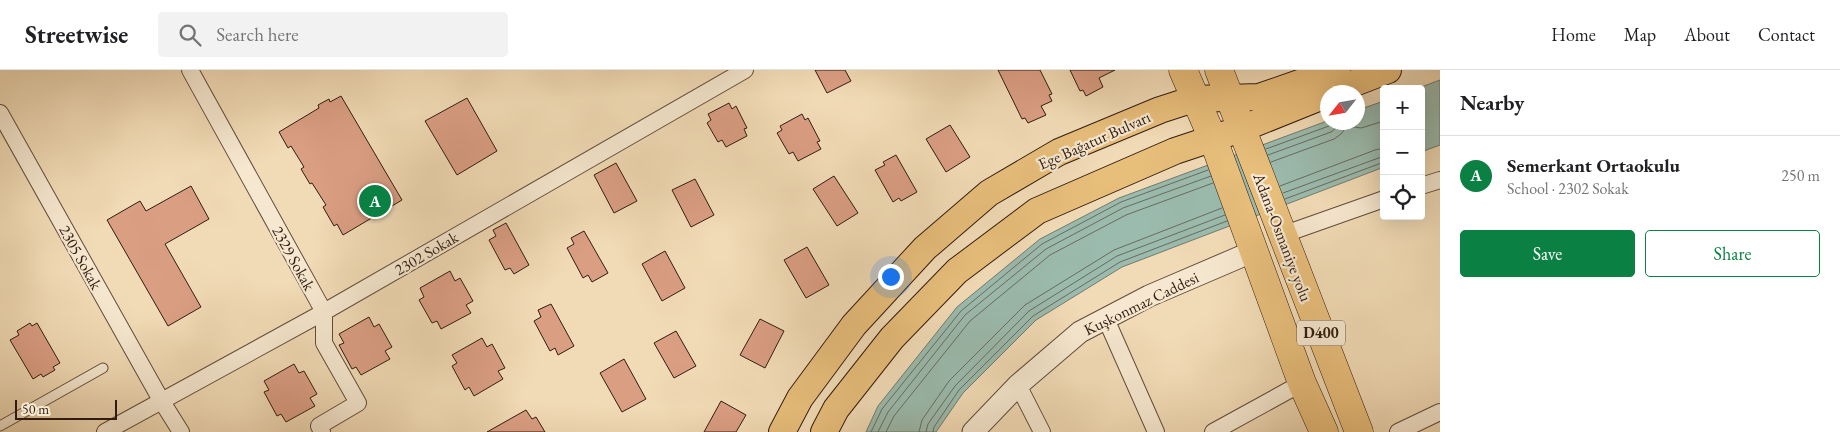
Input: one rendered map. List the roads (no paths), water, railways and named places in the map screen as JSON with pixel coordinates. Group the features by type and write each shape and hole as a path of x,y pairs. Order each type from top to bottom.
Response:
{"highway":[{"name":"Adana-Osmaniye yolu","path":"1183,70 1194,99 1215,143 1254,251"},
{"name":"Adana-Osmaniye yolu","path":"1219,70 1359,432"},
{"name":"D400","path":"1254,251 1302,384 1324,432"}],"main road":[{"name":"Ege Bağatur Bulvarı","path":"782,432 800,398 854,325 925,248 990,193 1059,152 1160,110 1194,99 1259,97 1337,70"},
{"path":"1350,85 1388,70"},
{"path":"824,432 836,409 892,338 957,271 1037,211 1157,159 1215,143 1242,133 1320,97"}],"street":[{"name":"2329 Sokak","path":"190,70 324,312 324,344 358,403 319,426 322,432"},
{"name":"2302 Sokak","path":"104,432 324,312 745,70"},
{"name":"2305 Sokak","path":"0,113 161,400 181,432"},
{"path":"1425,185 1440,180"},
{"path":"1282,235 1380,200"},
{"name":"Kuşkonmaz Caddesi","path":"973,432 1018,385 1080,332 1149,296 1254,251"},
{"path":"1106,319 1156,432"},
{"path":"1212,432 1302,384"},
{"path":"1018,385 1042,432"},
{"path":"1398,432 1440,412"}],"lane":[{"path":"0,426 102,368"}],"water":[{"path":"1440,80 1440,145 1425,151 1425,130 1425,86"},
{"path":"1380,102 1380,169 1122,267 1036,320 963,393 936,432 866,432 878,406 957,307 1040,239 1119,198 1320,124 1320,130 1365,130 1365,108"}],"place":[{"name":"Semerkant Ortaokulu","path":"375,201"}]}
